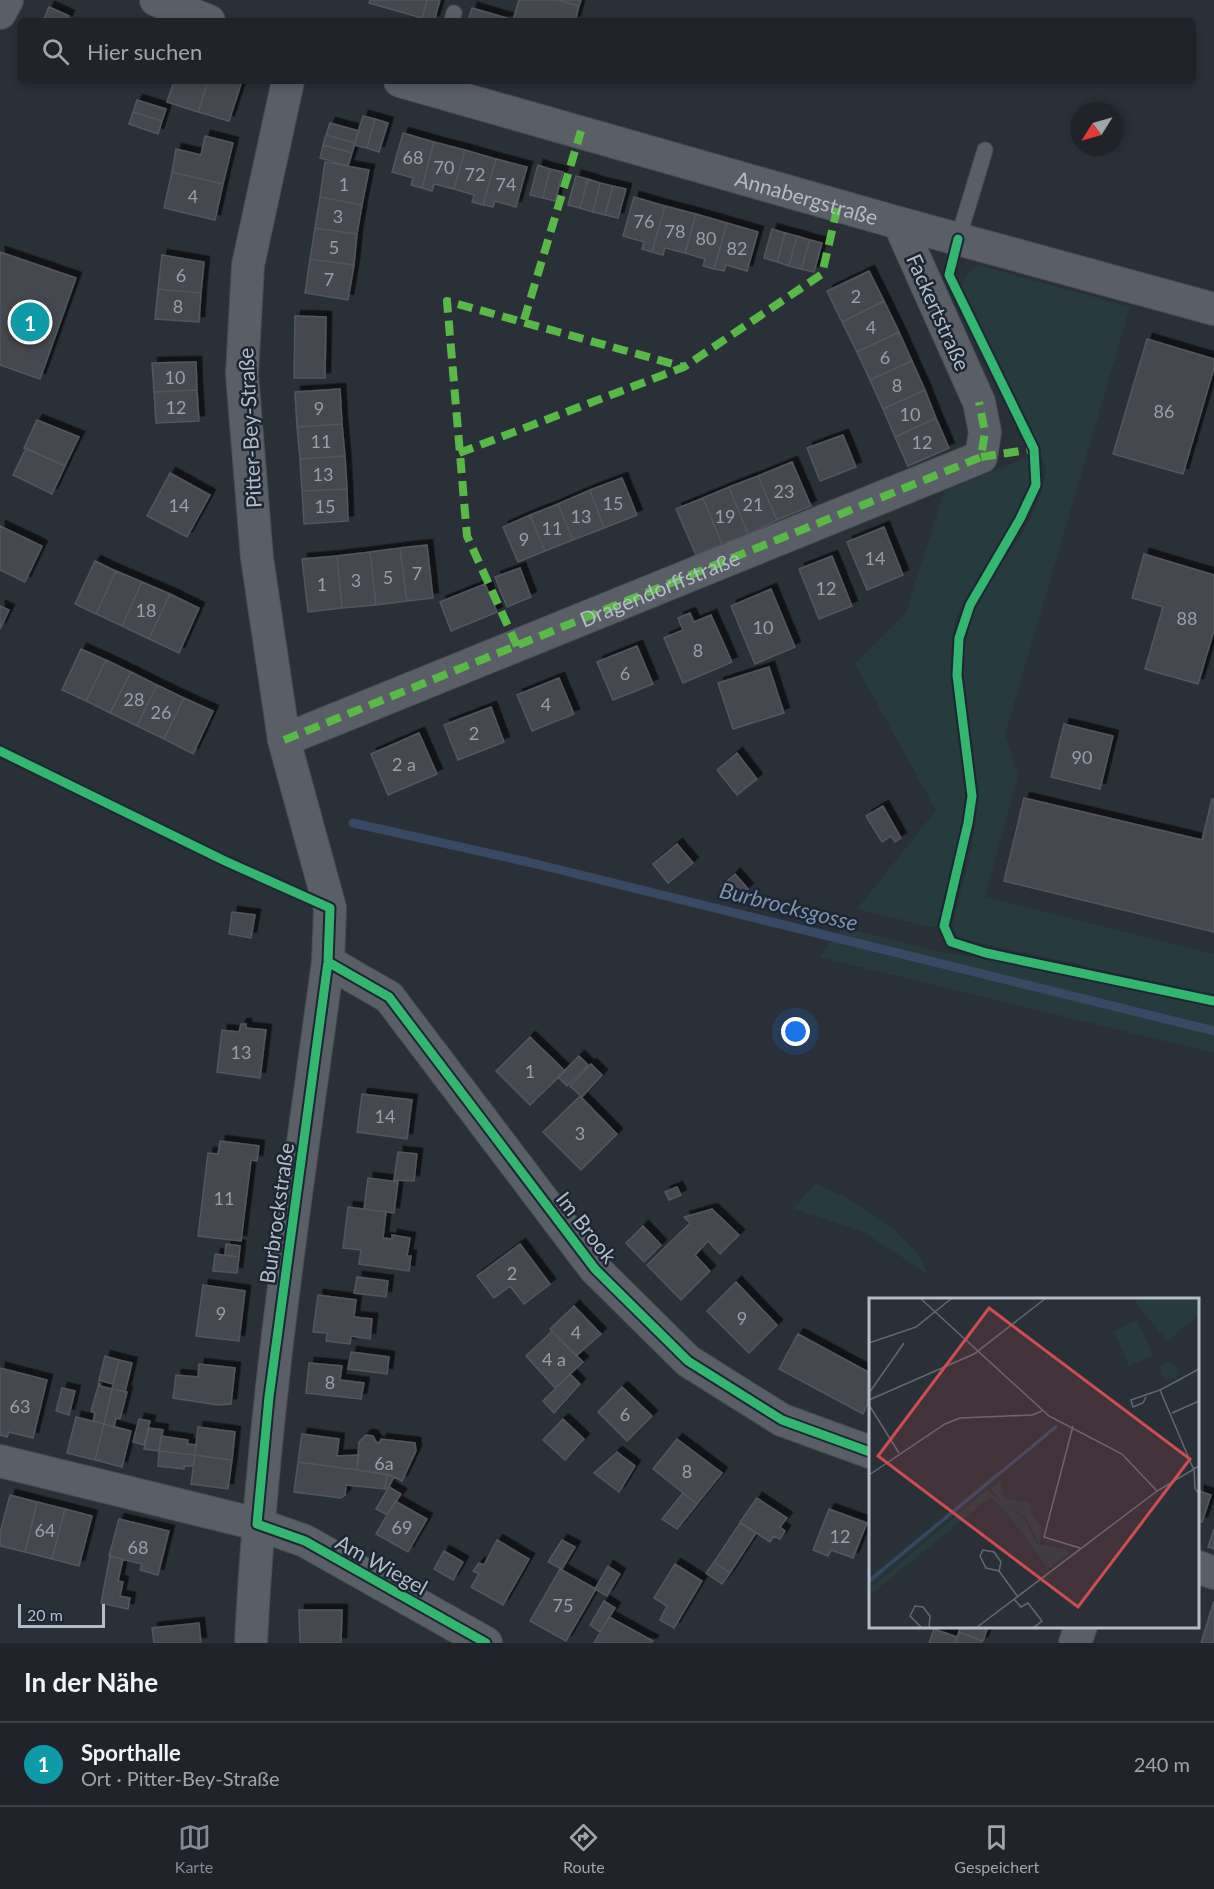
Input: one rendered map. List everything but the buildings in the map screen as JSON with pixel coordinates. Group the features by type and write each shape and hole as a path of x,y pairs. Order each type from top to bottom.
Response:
{"street":[{"path":"0,13 8,0"},
{"path":"156,0 201,18"},
{"name":"Pitter-Bey-Straße","path":"284,740 257,558 242,375 248,265 287,84"},
{"name":"Annabergstraße","path":"433,86 899,223 1214,309"},
{"name":"Fackertstraße","path":"899,223 979,402"},
{"name":"Dragendorffstraße","path":"284,740 981,457 985,432 979,402"},
{"name":"Burbrockstraße","path":"251,1643 257,1524 269,1397 328,962 330,908 284,740"},
{"name":"Im Brook","path":"328,962 389,998 595,1269 688,1360 782,1420 869,1452"},
{"name":"Am Wiegel","path":"0,1461 257,1524 305,1541 486,1643"},
{"path":"1199,1568 1214,1573"},
{"path":"1075,1643 1080,1628"}],"lane":[{"path":"958,239 985,150"}],"green space":[{"path":"978,265 1130,307 1005,735 1018,775 985,897 1214,954 1214,995 959,938 952,927 971,848 977,802 974,760 964,692 962,649 974,608 1033,513 1041,492 1046,468 963,296 964,278"},
{"path":"1031,456 1032,479 1023,502 958,613 953,636 952,682 965,775 966,814 957,861 940,923 934,928 857,909 936,810 855,664 906,613 944,491"},
{"path":"843,927 932,950 1045,970 1214,1008 1214,1053 819,957"},
{"path":"816,1184 864,1208 897,1232 921,1260 927,1274 862,1231 793,1208"}],"waterway":[{"name":"Burbrocksgosse","path":"353,823 528,862 1214,1031"}],"marked path":[{"path":"524,320 581,131"},
{"path":"459,453 684,367 822,274 838,205"},
{"path":"517,646 467,536 447,301 684,367"},
{"path":"284,740 981,457 985,432 979,402"},
{"path":"981,457 1034,449"}],"cycle path":[{"path":"958,239 949,275 1034,449 1036,485 1020,519 970,605 959,638 957,675 972,796 944,926 951,942 986,953 1214,1001"},
{"path":"0,751 225,861 330,908 328,962 269,1397 257,1524 305,1541 486,1643"},
{"path":"328,962 389,997 595,1269 688,1361 782,1420 869,1452"}],"place":[{"name":"Sporthalle","path":"30,322"}]}
